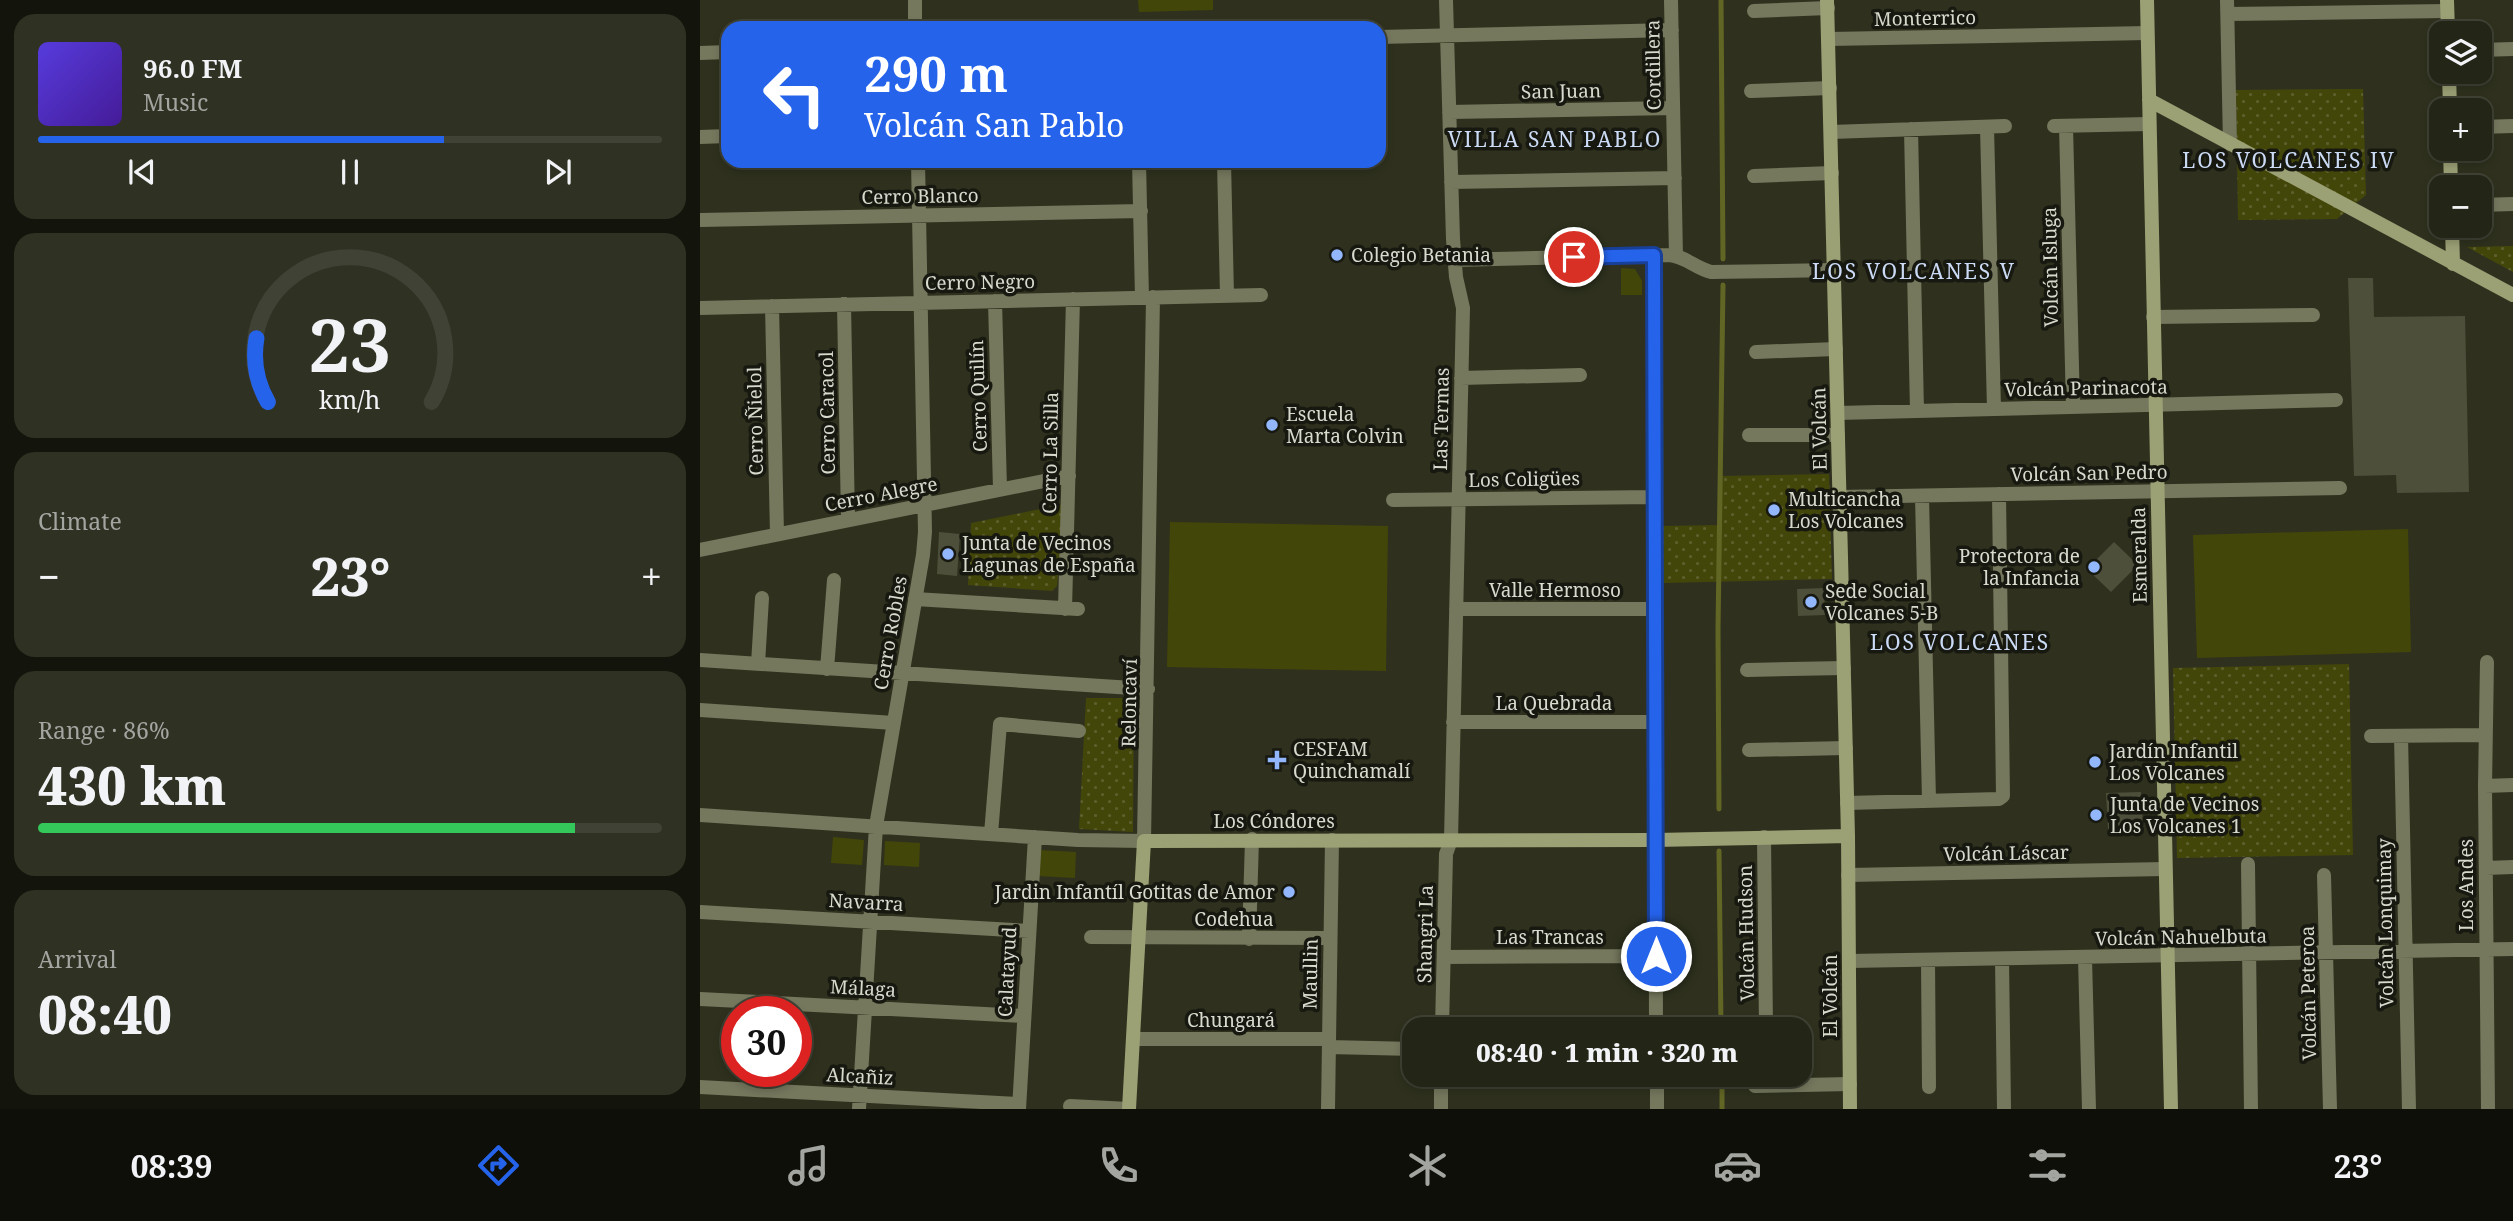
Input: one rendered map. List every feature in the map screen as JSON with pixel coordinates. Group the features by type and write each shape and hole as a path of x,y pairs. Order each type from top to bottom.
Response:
{"street":[{"path":"915,0 915,21"},
{"name":"Las Termas","path":"1446,0 1454,260 1463,302 1451,840"},
{"name":"Cordillera","path":"1671,0 1676,256"},
{"name":"Esmeralda","path":"2147,0 2171,1109"},
{"path":"1754,10 1828,4"},
{"name":"El Volcán","path":"1828,4 1848,835 1850,1109"},
{"path":"2230,144 2228,7 2447,5"},
{"path":"1386,37 1672,30"},
{"name":"Monterrico","path":"1829,39 2147,33"},
{"path":"2492,50 2513,49"},
{"path":"700,53 721,52"},
{"path":"1751,91 1830,88"},
{"path":"2149,100 2513,296"},
{"name":"San Juan","path":"1449,112 1673,108"},
{"name":"Volcán Isluga","path":"2073,407 2060,126 2149,124"},
{"path":"2492,127 2513,126"},
{"path":"1987,127 1994,409"},
{"path":"1831,132 2005,127"},
{"path":"1911,129 1917,411"},
{"path":"700,136 721,136"},
{"name":"Cerro Robles","path":"859,1102 876,826 923,555 926,505 918,168"},
{"name":"Reloncaví","path":"1129,1109 1144,841 1148,689 1148,298 1139,168"},
{"path":"1223,168 1227,296"},
{"path":"1754,176 1832,173"},
{"path":"1451,183 1675,178"},
{"path":"2492,205 2513,204"},
{"name":"Cerro Blanco","path":"700,220 1140,211"},
{"path":"2452,238 2453,264"},
{"path":"1454,260 1654,255 1676,256 1711,272 1834,270"},
{"path":"1654,255 1656,1017"},
{"name":"Cerro Negro","path":"700,308 1261,295"},
{"name":"Cerro La Silla","path":"915,599 1072,609 1069,476 1073,299"},
{"name":"Cerro Quilín","path":"995,301 1000,489"},
{"name":"Cerro Caracol","path":"844,304 848,520"},
{"name":"Cerro Ñielol","path":"772,306 777,534"},
{"path":"2153,317 2313,314"},
{"path":"1756,352 1836,349"},
{"path":"1461,378 1580,375"},
{"name":"Volcán Parinacota","path":"1838,413 2336,400"},
{"path":"1749,435 1838,435"},
{"name":"Cerro Alegre","path":"700,550 1069,476"},
{"name":"Volcán San Pedro","path":"1840,497 2340,488"},
{"path":"1847,803 2001,798 1999,494"},
{"path":"1922,496 1929,801"},
{"name":"Los Coligües","path":"1393,500 1654,497"},
{"path":"828,669 834,580"},
{"path":"758,664 762,598"},
{"name":"Valle Hermoso","path":"1456,609 1654,609"},
{"path":"700,660 1148,689"},
{"name":"Los Andes","path":"2487,662 2484,735 2487,1109"},
{"path":"1747,670 1844,668"},
{"path":"700,710 894,723"},
{"name":"La Quebrada","path":"1454,722 1655,722"},
{"path":"991,834 1000,724 1079,731"},
{"path":"2371,736 2484,735"},
{"name":"Volcán Lonquimay","path":"2401,736 2409,1109"},
{"path":"1749,750 1846,748"},
{"path":"2484,786 2513,785"},
{"name":"Los Cóndores","path":"700,815 1035,837 1144,841 1655,840 1848,835"},
{"name":"Calatayud","path":"1019,1107 1035,837"},
{"name":"Volcán Hudson","path":"1764,837 1766,1017"},
{"path":"1249,939 1252,839"},
{"name":"Maullin","path":"1328,1109 1332,840"},
{"name":"Shangri La","path":"1442,1017 1446,854 1451,840"},
{"path":"2248,864 2251,1109"},
{"path":"2486,868 2513,867"},
{"name":"Volcán Láscar","path":"1848,875 2165,869"},
{"name":"Volcán Peteroa","path":"2324,875 2330,1109"},
{"name":"Navarra","path":"700,912 1029,931"},
{"name":"Codehua","path":"1091,937 1330,939"},
{"name":"Volcán Nahuelbuta","path":"1849,961 2513,949"},
{"name":"Las Trancas","path":"1444,957 1656,956"},
{"path":"2085,958 2089,1109"},
{"path":"2002,959 2004,1109"},
{"path":"1928,960 1929,1087"},
{"name":"Málaga","path":"700,999 1024,1016"},
{"name":"Chungará","path":"1133,1040 1329,1043 1402,1048"},
{"path":"1812,1083 1850,1084"},
{"name":"Alcañiz","path":"700,1087 859,1102 1019,1107"},
{"path":"1441,1087 1441,1109"},
{"path":"1657,1087 1657,1109"},
{"path":"1070,1106 1129,1109"}],"shaded area":[{"path":"1138,0 1213,0 1213,10 1139,12"},
{"path":"2363,89 2366,195 2337,219 2238,220 2236,90"},
{"path":"2513,246 2513,272 2467,247"},
{"path":"1621,268 1635,269 1642,281 1642,295 1621,295"},
{"path":"1829,474 1832,579 1663,583 1662,526 1721,525 1720,476"},
{"path":"1065,504 1057,586 1052,591 968,585 971,523"},
{"path":"1170,522 1388,526 1386,671 1167,667"},
{"path":"2408,529 2411,652 2197,658 2193,535"},
{"path":"2349,664 2353,855 2177,858 2173,668"},
{"path":"1086,698 1134,698 1133,832 1079,829"},
{"path":"833,837 864,840 862,865 831,863"},
{"path":"885,841 920,843 919,867 884,865"},
{"path":"1038,850 1076,852 1075,878 1037,876"}],"building":[{"path":"2348,278 2373,278 2374,317 2465,316 2469,492 2397,493 2396,475 2354,476"},
{"name":"Junta de Vecinos Lagunas de España","path":"939,532 960,534 957,576 937,574"},
{"path":"2114,542 2138,565 2111,592 2087,569"},
{"name":"Sede Social Volcanes 5-B","path":"1824,588 1825,615 1798,616 1797,589"},
{"path":"2141,792 2143,828 2108,829 2106,793"}],"waterway":[{"path":"1721,0 1723,259"},
{"path":"1719,809 1718,629 1723,285"},
{"path":"1719,851 1721,1017"},
{"path":"1722,1087 1722,1109"}],"place":[{"name":"Colegio Betania","path":"1337,255"},
{"name":"Escuela Marta Colvin","path":"1272,425"},
{"name":"Multicancha Los Volcanes","path":"1774,510"},
{"name":"Junta de Vecinos Lagunas de España","path":"948,554"},
{"name":"Protectora de la Infancia","path":"2094,567"},
{"name":"Sede Social Volcanes 5-B","path":"1811,602"},
{"name":"CESFAM Quinchamalí","path":"1277,760"},
{"name":"Jardín Infantil Los Volcanes","path":"2095,762"},
{"name":"Junta de Vecinos Los Volcanes 1","path":"2096,815"},
{"name":"Jardin Infantíl Gotitas de Amor","path":"1289,892"}],"district":[{"name":"VILLA SAN PABLO","path":"1555,140"},
{"name":"LOS VOLCANES IV","path":"2289,161"},
{"name":"LOS VOLCANES V","path":"1914,272"},
{"name":"LOS VOLCANES","path":"1960,643"}],"route":[{"path":"1574,257 1654,255 1656,956"}]}
